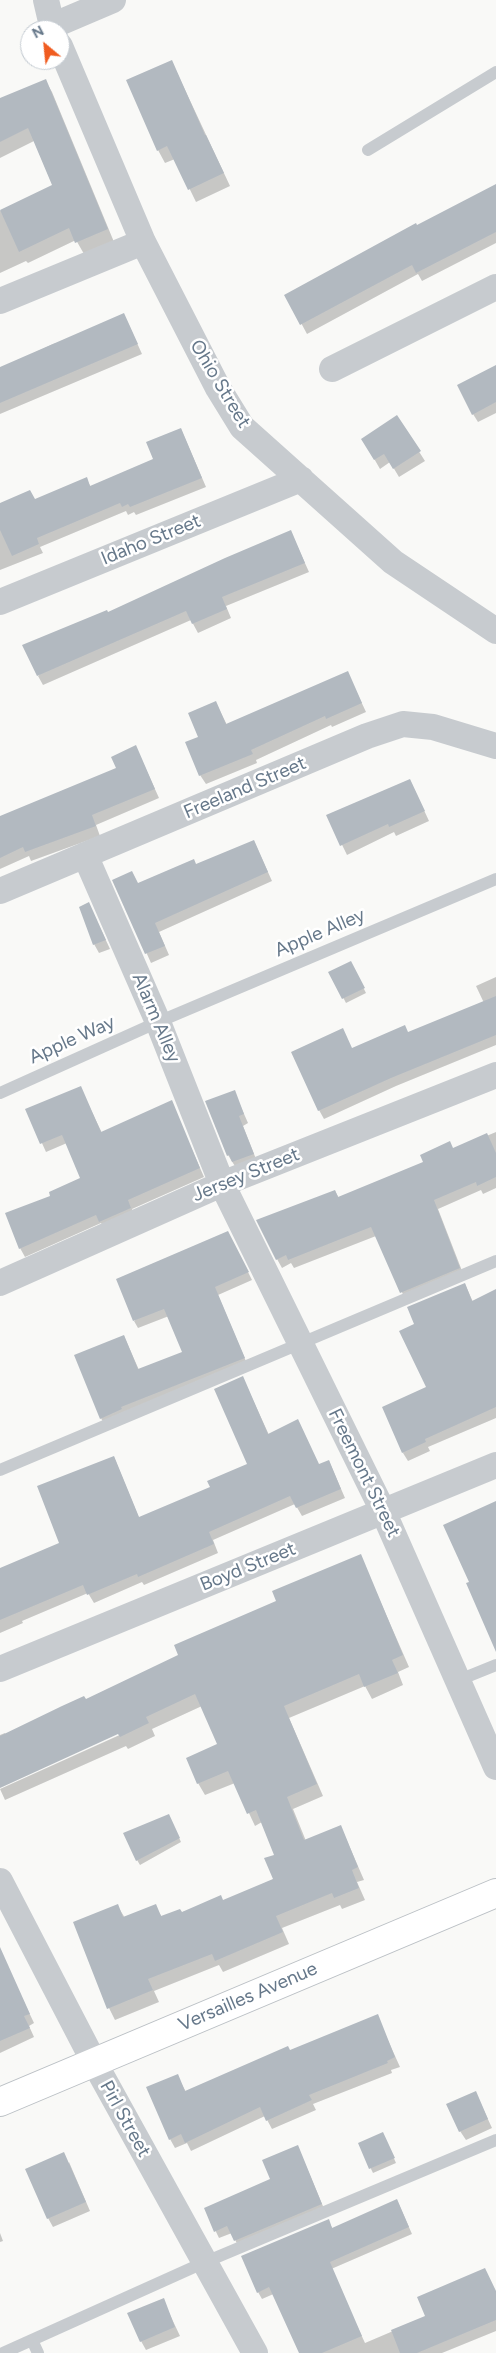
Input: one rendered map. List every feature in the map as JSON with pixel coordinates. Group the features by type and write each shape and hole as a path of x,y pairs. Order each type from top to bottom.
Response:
{"street":[{"name":"Ohio Street","path":"46,0 51,20"},
{"path":"70,25 113,0"},
{"name":"Ohio Street","path":"70,69 143,242 218,388 242,427 394,562 496,631"},
{"path":"0,302 143,242"},
{"path":"332,368 496,287"},
{"name":"Idaho Street","path":"0,602 301,479"},
{"name":"Freeland Street","path":"0,891 367,736 403,724 433,727 496,746"},
{"name":"Alarm Alley","path":"85,855 158,1022 222,1184"},
{"name":"Jersey Street","path":"0,1283 222,1184 496,1074"},
{"name":"Freemont Street","path":"222,1184 383,1511 496,1767"},
{"name":"Boyd Street","path":"0,1669 496,1465"},
{"name":"Pirl Street","path":"0,1882 94,2062 203,2263 255,2353"},
{"name":"Versailles Avenue","path":"0,2102 496,1893"}],"lane":[{"path":"368,150 496,72"},
{"name":"Apple Alley","path":"158,1022 496,879"},
{"name":"Apple Way","path":"0,1093 158,1022"},
{"path":"0,1470 496,1261"},
{"path":"459,1680 496,1665"},
{"path":"3,2353 203,2263 496,2140"},
{"path":"32,2340 38,2353"}],"building":[{"path":"172,60 224,173 188,190 167,146 157,151 126,80"},
{"path":"46,79 108,229 75,243 69,228 19,252 0,210 52,185 28,128 0,142 0,98"},
{"path":"496,184 496,232 416,273 412,265 300,325 284,295 416,223 417,225"},
{"path":"124,313 138,344 0,403 0,367"},
{"path":"496,365 496,402 472,415 457,385"},
{"path":"397,415 421,451 393,469 384,454 374,460 361,439"},
{"path":"181,428 202,478 130,507 128,504 122,507 120,503 37,538 39,544 12,556 0,530 0,503 30,490 35,499 87,477 90,486 153,459 146,442"},
{"path":"291,530 305,563 222,597 227,609 192,624 186,611 37,676 22,645 107,610 108,612"},
{"path":"348,671 362,703 326,719 325,716 251,750 253,754 199,776 185,742 198,737 188,713 216,701 226,724"},
{"path":"136,745 155,789 92,815 96,826 25,852 23,847 0,858 0,816 116,768 111,757"},
{"path":"410,779 425,811 389,827 388,824 340,846 326,815"},
{"path":"254,840 268,872 155,923 165,946 145,954 112,880 132,871 138,883 194,859 196,864"},
{"path":"89,902 106,940 93,945 79,907"},
{"path":"351,961 365,988 342,999 328,972"},
{"path":"496,996 496,1035 391,1078 318,1111 291,1052 343,1028 352,1048 405,1025 408,1032"},
{"path":"81,1086 101,1132 172,1100 200,1168 128,1200 131,1208 99,1222 96,1215 19,1249 5,1213 50,1196 49,1192 80,1178 62,1135 40,1144 25,1109"},
{"path":"235,1090 244,1114 239,1116 254,1154 232,1162 229,1155 227,1156 205,1101"},
{"path":"487,1133 496,1153 496,1177 477,1186 476,1182 434,1200 460,1268 400,1293 371,1227 288,1260 286,1255 276,1260 256,1220 335,1190 338,1197 423,1162 420,1155 450,1141 453,1148"},
{"path":"228,1231 249,1272 215,1287 245,1358 121,1407 122,1409 100,1419 74,1355 124,1335 138,1369 182,1352 164,1309 133,1321 116,1279"},
{"path":"465,1283 472,1301 496,1289 496,1407 425,1439 426,1442 402,1453 382,1407 426,1387 399,1331 414,1324 407,1307"},
{"path":"243,1376 268,1434 298,1419 319,1464 329,1460 341,1489 296,1508 290,1496 209,1532 214,1544 138,1577 137,1574 87,1595 83,1585 0,1620 0,1568 59,1543 37,1486 114,1456 139,1517 210,1487 207,1481 247,1464 214,1389"},
{"path":"496,1501 496,1652 466,1583 469,1582 443,1525"},
{"path":"361,1554 403,1655 392,1660 398,1673 364,1687 359,1674 284,1706 317,1784 287,1797 304,1840 341,1825 358,1867 352,1870 359,1888 334,1898 332,1893 276,1916 283,1932 215,1961 212,1954 148,1979 153,1990 107,2009 73,1922 118,1904 123,1917 156,1904 161,1916 180,1909 182,1912 221,1895 223,1900 273,1879 264,1858 274,1855 256,1810 247,1814 228,1771 197,1784 186,1758 217,1744 195,1694 146,1717 149,1723 120,1737 118,1734 0,1788 0,1736 84,1696 86,1699 178,1655 174,1645 276,1601 272,1591"},
{"path":"169,1814 180,1838 136,1861 123,1833"},
{"path":"0,1947 30,2014 24,2016 30,2028 0,2041"},
{"path":"378,2014 395,2057 387,2061 388,2063 309,2095 312,2100 266,2121 260,2107 185,2143 181,2134 169,2140 146,2087 178,2074 185,2091 288,2046 290,2050"},
{"path":"476,2091 488,2119 459,2132 446,2104"},
{"path":"383,2132 395,2158 369,2169 358,2143"},
{"path":"298,2145 322,2204 234,2241 227,2226 214,2232 204,2208 270,2179 262,2160"},
{"path":"64,2152 86,2202 47,2219 25,2169"},
{"path":"397,2199 409,2227 330,2262 362,2336 322,2353 299,2353 269,2287 257,2293 241,2256 329,2219 332,2228"},
{"path":"485,2268 496,2291 496,2320 417,2353 400,2353 391,2330 425,2316 417,2297"},
{"path":"164,2298 175,2327 140,2342 127,2313"}]}
